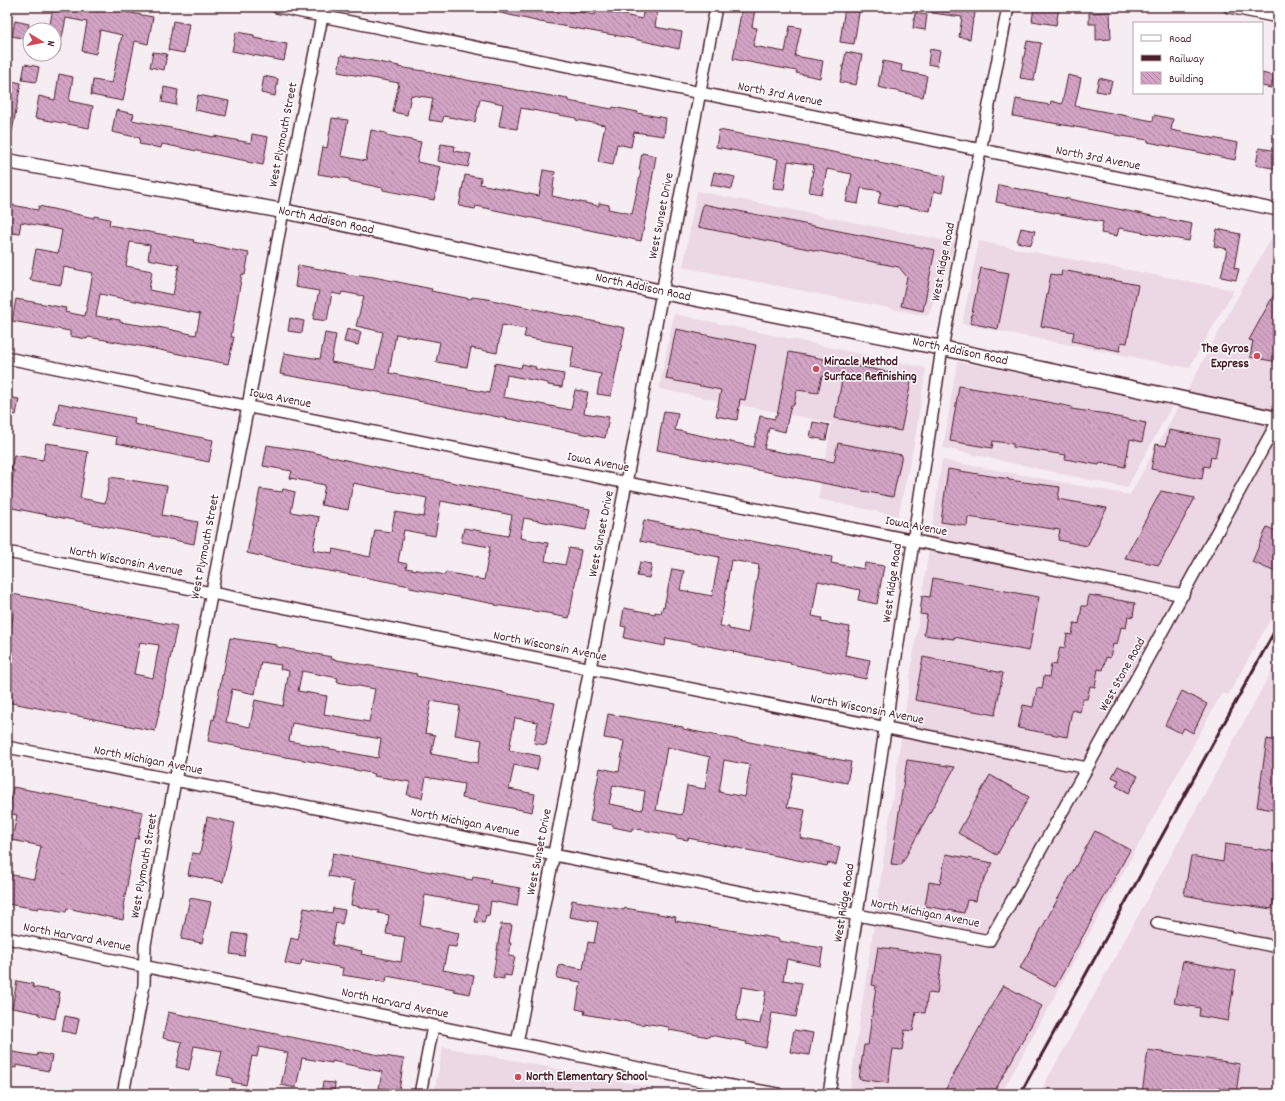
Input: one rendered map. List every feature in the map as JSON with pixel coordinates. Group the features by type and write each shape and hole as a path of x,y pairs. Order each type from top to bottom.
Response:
{"street":[{"name":"North 3rd Avenue","path":"277,7 323,12 700,93 1278,210"},
{"name":"West Sunset Drive","path":"517,1043 626,482 716,7"},
{"name":"West Ridge Road","path":"829,1094 886,728 942,348 1008,7"},
{"path":"1229,7 1278,17"},
{"name":"West Plymouth Street","path":"123,1094 144,985 145,945 175,781 248,406 283,211 323,12"},
{"name":"North Addison Road","path":"7,161 283,211 662,292 942,348 1278,420"},
{"name":"Iowa Avenue","path":"7,358 1183,595"},
{"name":"West Stone Road","path":"989,941 1183,595 1278,420"},
{"name":"North Wisconsin Avenue","path":"7,552 1087,768"},
{"name":"North Michigan Avenue","path":"7,747 989,941"},
{"path":"1157,923 1278,947"},
{"name":"North Harvard Avenue","path":"7,938 697,1080 778,1094"},
{"path":"420,1094 433,1026"}],"shaded area":[{"path":"697,191 958,243 928,316 683,267"},
{"path":"1278,227 1278,415 1184,396 1241,291"},
{"path":"979,241 1234,290 1189,368 962,324"},
{"path":"674,314 926,368 915,439 898,516 818,499 832,423 659,389"},
{"path":"957,362 1175,400 1127,488 943,448"},
{"path":"1181,402 1278,422 1278,606 1228,695 1222,693 1001,1094 849,1094 942,460 1130,495"},
{"path":"1278,659 1278,1094 1039,1094 1138,916"},
{"name":"North Elementary School","path":"443,1047 512,1060 685,1094 434,1094"}],"building":[{"path":"53,7 98,7 153,17 148,44 135,41 123,101 91,95 93,80 112,83 122,35 100,30 96,54 82,51 87,22 66,18 62,37 62,22 50,22"},
{"path":"493,7 575,7 574,11 595,15 596,9 642,19 644,7 658,7 655,27 682,32 679,49 625,37 540,22 492,11"},
{"path":"742,7 755,9 752,27 757,28 753,46 785,52 790,26 801,28 795,56 823,61 820,78 796,73 797,71 733,59"},
{"path":"845,7 860,7 854,44 840,42"},
{"path":"932,7 976,7 970,39 959,37 962,17 932,13"},
{"path":"1034,7 1059,8 1056,25 1032,21"},
{"path":"1110,12 1111,39 1096,40 1096,24 1089,24 1089,13"},
{"path":"915,13 927,15 925,30 913,28"},
{"path":"15,21 22,22 22,38 12,36"},
{"path":"173,21 189,24 184,53 168,50"},
{"path":"236,32 254,35 254,38 287,44 284,61 232,51"},
{"path":"1027,41 1041,43 1034,80 1020,78"},
{"path":"930,49 940,51 937,66 928,64"},
{"path":"153,52 167,54 164,70 150,67"},
{"path":"846,52 862,55 856,85 840,82"},
{"path":"341,55 568,99 568,101 612,109 613,107 666,118 664,136 634,132 631,147 617,144 613,165 598,162 605,125 576,120 576,118 521,108 517,129 499,126 503,104 480,99 475,122 444,116 442,122 429,120 433,98 411,95 407,115 393,112 399,83 338,72"},
{"path":"883,61 902,65 901,71 927,76 923,97 878,87"},
{"path":"25,64 39,67 36,82 22,80"},
{"path":"1263,73 1274,76 1271,88 1263,86"},
{"path":"59,74 73,77 69,101 93,106 89,128 35,118 39,96 55,100"},
{"path":"1068,75 1081,78 1075,106 1153,121 1154,115 1173,119 1171,130 1238,143 1235,160 1148,142 1148,140 1013,116 1016,99 1050,105 1051,101 1062,104"},
{"path":"264,76 278,79 275,96 261,93"},
{"path":"1099,78 1112,81 1109,93 1096,91"},
{"path":"7,80 21,83 12,132 7,131"},
{"path":"164,87 178,90 176,105 162,102"},
{"path":"198,95 229,101 226,116 195,110"},
{"path":"116,110 134,114 132,120 214,137 251,143 252,134 268,137 263,165 162,144 161,148 139,144 140,138 112,132"},
{"path":"332,118 348,120 341,156 366,161 371,130 386,133 386,135 421,142 417,162 441,167 434,200 383,190 383,188 349,181 350,179 318,174 323,147 327,148"},
{"path":"719,130 879,161 879,163 945,176 942,193 934,191 930,211 878,203 881,191 861,188 858,204 846,202 852,174 827,169 822,194 809,192 814,165 788,161 784,189 773,188 778,159 716,147"},
{"path":"441,144 455,146 454,151 471,154 468,167 438,161"},
{"path":"1259,148 1278,151 1278,169 1256,165"},
{"path":"642,153 656,156 652,187 641,241 476,206 475,209 459,206 465,175 481,178 480,184 539,196 543,170 555,172 552,196 599,206 599,203 609,205 608,209 632,214 641,171 639,170"},
{"path":"714,172 735,177 732,189 711,185"},
{"path":"999,185 1192,224 1189,241 1119,228 1117,236 1101,233 1103,222 996,202"},
{"path":"7,204 38,210 39,206 94,218 94,216 110,219 109,225 194,240 193,242 249,253 245,275 242,274 231,337 234,337 228,364 145,347 88,337 87,339 70,336 70,331 12,321 16,299 66,308 65,312 85,316 93,273 64,267 61,285 30,280 36,249 58,253 62,230 21,222 19,234 7,232","holes":["130,242 150,245 148,259 179,265 173,295 149,290 152,271 126,266","100,294 200,314 196,335 158,327 120,322 120,320 96,316"]},
{"path":"703,204 935,250 923,311 901,306 907,277 899,267 698,227"},
{"path":"1021,228 1035,231 1031,245 1017,242"},
{"path":"1217,229 1240,234 1234,268 1239,269 1236,280 1221,277 1227,249 1214,246"},
{"path":"298,265 358,276 374,277 432,289 431,291 471,299 472,297 487,299 625,328 611,396 597,394 601,374 570,368 574,346 524,337 526,329 502,325 497,353 471,348 467,367 436,362 440,342 396,334 389,373 489,393 495,363 521,368 522,364 536,367 535,369 564,374 562,387 507,375 503,397 571,410 575,390 588,392 584,413 609,417 605,438 394,395 280,374 284,353 320,359 325,333 336,335 331,362 375,370 383,332 356,326 364,296 342,292 341,295 332,293 327,321 313,319 319,291 295,287"},
{"path":"981,268 1009,273 998,329 970,323"},
{"path":"1062,270 1138,285 1127,343 1121,342 1120,351 1072,341 1074,332 1041,326 1051,274 1061,276"},
{"path":"1278,287 1278,362 1250,357 1253,341 1249,340"},
{"path":"290,318 304,321 302,333 288,331"},
{"path":"347,329 361,332 358,345 344,342"},
{"path":"676,329 756,345 745,400 740,399 737,420 716,416 721,390 666,379"},
{"path":"789,352 912,377 901,431 835,418 842,380 822,376 818,393 797,390 794,405 791,405 785,432 769,428 764,449 834,462 838,443 902,455 893,497 657,450 664,411 678,413 675,430 754,447 760,416 775,419 775,415 777,416"},
{"path":"959,386 1007,394 1072,407 1071,409 1107,414 1146,423 1142,442 1130,439 1125,467 1100,462 1099,465 1065,459 1066,455 1013,447 1013,444 993,441 992,448 950,441"},
{"path":"7,397 19,399 16,415 7,413"},
{"path":"59,403 135,418 134,424 213,440 209,462 116,443 117,437 55,425"},
{"path":"813,422 829,425 826,440 810,437"},
{"path":"1169,430 1219,439 1215,458 1211,457 1209,467 1204,466 1202,479 1151,469 1156,444 1166,446"},
{"path":"46,443 88,452 80,498 105,503 110,477 167,486 162,515 198,522 194,544 7,507 14,471 11,470 14,455 43,460"},
{"path":"267,445 311,452 394,471 590,509 586,530 524,518 520,538 548,543 545,561 565,565 569,548 581,550 569,618 410,588 410,586 299,566 300,565 247,553 260,489 282,492 283,489 295,492 291,512 319,517 313,550 332,553 333,549 370,557 375,530 391,532 395,512 424,517 427,498 353,483 348,510 321,505 325,485 290,478 292,471 263,466","holes":["441,501 512,515 508,536 464,528 461,542 490,547 484,580 446,572 445,575 406,568 407,564 398,562 404,530 435,536"]},
{"path":"948,469 1060,487 1058,499 1107,508 1087,546 1058,540 1060,530 968,517 967,526 941,522"},
{"path":"1161,491 1195,498 1159,565 1125,558"},
{"path":"644,520 832,557 831,563 864,569 865,563 884,566 877,604 858,600 860,590 818,581 812,616 822,618 821,622 850,627 845,655 870,660 866,679 666,638 665,646 624,638 626,627 621,626 624,608 655,614 655,612 661,613 663,606 664,607 672,569 684,571 680,590 712,596 719,557 640,541","holes":["731,560 759,565 748,633 729,629 729,627 720,626"]},
{"path":"1267,527 1278,532 1278,573 1252,562"},
{"path":"640,562 652,564 649,578 637,576"},
{"path":"933,578 1039,597 1029,651 954,637 954,639 924,635 927,615 920,614 922,596 930,597"},
{"path":"7,593 177,626 155,731 7,702 7,678 9,664 7,664 7,647 14,611 7,610","holes":["140,642 159,645 153,678 134,674"]},
{"path":"1089,595 1135,603 1133,617 1128,616 1126,628 1121,627 1117,645 1113,644 1110,658 1106,657 1103,670 1098,669 1095,687 1090,686 1087,699 1083,699 1080,712 1072,710 1067,737 1018,728 1023,705 1033,707 1037,688 1042,689 1044,676 1049,677 1051,664 1056,665 1060,647 1065,648 1067,634 1072,635 1074,623 1079,624 1082,606 1087,606"},
{"path":"230,638 277,645 277,647 332,657 331,659 417,674 416,676 555,703 546,745 534,743 538,722 515,718 509,750 540,756 537,770 514,765 509,789 535,794 532,812 462,798 464,784 426,777 422,798 407,795 410,782 374,776 375,774 262,753 262,751 208,741","holes":["261,662 281,665 280,669 289,671 283,706 255,700 250,727 226,722 232,689 255,694","302,671 338,678 337,682 375,689 369,722 324,714 327,696 298,691","431,701 460,706 455,735 482,740 478,763 431,754 435,735 425,733","292,723 381,739 378,758 289,741"]},
{"path":"923,657 1003,673 995,715 915,700"},
{"path":"1182,691 1207,704 1193,733 1184,728 1181,733 1165,725"},
{"path":"608,714 683,727 683,729 851,762 847,783 793,773 787,807 805,810 800,838 840,847 836,865 828,863 827,866 688,838 688,840 676,838 676,836 632,828 632,831 613,827 613,825 590,821 600,768 619,772 624,741 604,738","holes":["667,747 710,757 705,789 687,786 682,815 656,810","724,760 750,765 745,797 719,792","613,785 645,791 642,810 609,804"]},
{"path":"1267,739 1278,741 1278,811 1257,807"},
{"path":"907,760 955,767 901,865 891,864"},
{"path":"1118,766 1138,776 1129,793 1116,786 1119,780 1112,777"},
{"path":"990,775 1029,797 997,855 958,833"},
{"path":"13,787 143,812 138,839 135,838 127,880 123,906 125,906 123,920 67,908 66,912 39,907 38,909 7,904 7,874 34,879 41,846 12,840 17,815 8,813"},
{"path":"207,817 235,823 223,882 188,875 192,853 200,854"},
{"path":"1095,831 1130,850 1055,987 1020,968"},
{"path":"1225,844 1278,852 1278,867 1272,909 1184,895 1191,856 1223,862"},
{"path":"333,853 472,880 473,877 491,880 490,883 520,888 517,906 491,901 489,916 486,915 484,923 475,922 478,905 425,895 420,925 459,933 456,947 448,946 443,970 474,976 470,994 454,991 454,989 387,976 386,982 342,975 343,968 302,960 300,966 285,963 291,938 298,940 304,908 332,913 333,908 345,910 342,924 336,923 332,945 362,951 361,954 401,962 405,937 386,934 389,915 378,913 379,911 351,905 355,881 328,876"},
{"path":"946,854 993,863 978,891 976,901 967,900 964,913 925,906 929,882 940,884"},
{"path":"190,898 211,902 202,943 181,939"},
{"path":"572,900 624,910 625,908 676,917 675,921 742,932 779,939 779,941 823,948 820,966 787,959 783,980 802,983 796,1017 772,1013 766,1048 746,1044 747,1042 710,1035 709,1037 669,1030 669,1027 644,1023 644,1025 584,1014 585,1011 576,1009 581,982 557,978 559,965 583,969 588,942 594,943 598,922 569,917","holes":["742,987 766,991 760,1024 736,1020"]},
{"path":"501,924 512,925 509,943 511,943 509,956 515,957 511,976 504,975 504,979 493,977"},
{"path":"233,933 247,935 244,956 230,954"},
{"path":"878,947 942,956 937,994 928,993 925,1013 916,1012 913,1031 905,1030 902,1050 893,1049 888,1083 859,1079 864,1045 868,1045 876,986 872,985"},
{"path":"1183,961 1236,971 1228,1021 1199,1016 1200,1008 1174,1003"},
{"path":"17,981 33,984 33,987 60,992 55,1019 39,1015 39,1013 12,1008"},
{"path":"1003,985 1042,1006 993,1094 943,1094"},
{"path":"168,1012 404,1059 399,1091 379,1088 382,1072 332,1061 332,1063 302,1058 296,1088 281,1085 288,1053 259,1047 257,1057 252,1056 246,1085 232,1082 232,1078 217,1075 222,1051 194,1046 189,1070 176,1067 182,1042 163,1038"},
{"path":"65,1016 79,1019 76,1034 62,1031"},
{"path":"794,1030 813,1033 809,1055 790,1052"},
{"path":"1148,1050 1240,1064 1236,1094 1142,1094"},
{"path":"7,1051 37,1056 38,1053 52,1056 49,1071 16,1065 16,1068 7,1066"},
{"path":"323,1082 335,1083 334,1094 321,1094"}],"railway":[{"path":"1020,1094 1278,625"}],"place":[{"name":"The Gyros Express","path":"1257,356"},
{"name":"Miracle Method Surface Refinishing","path":"816,369"},
{"name":"North Elementary School","path":"518,1077"}]}
